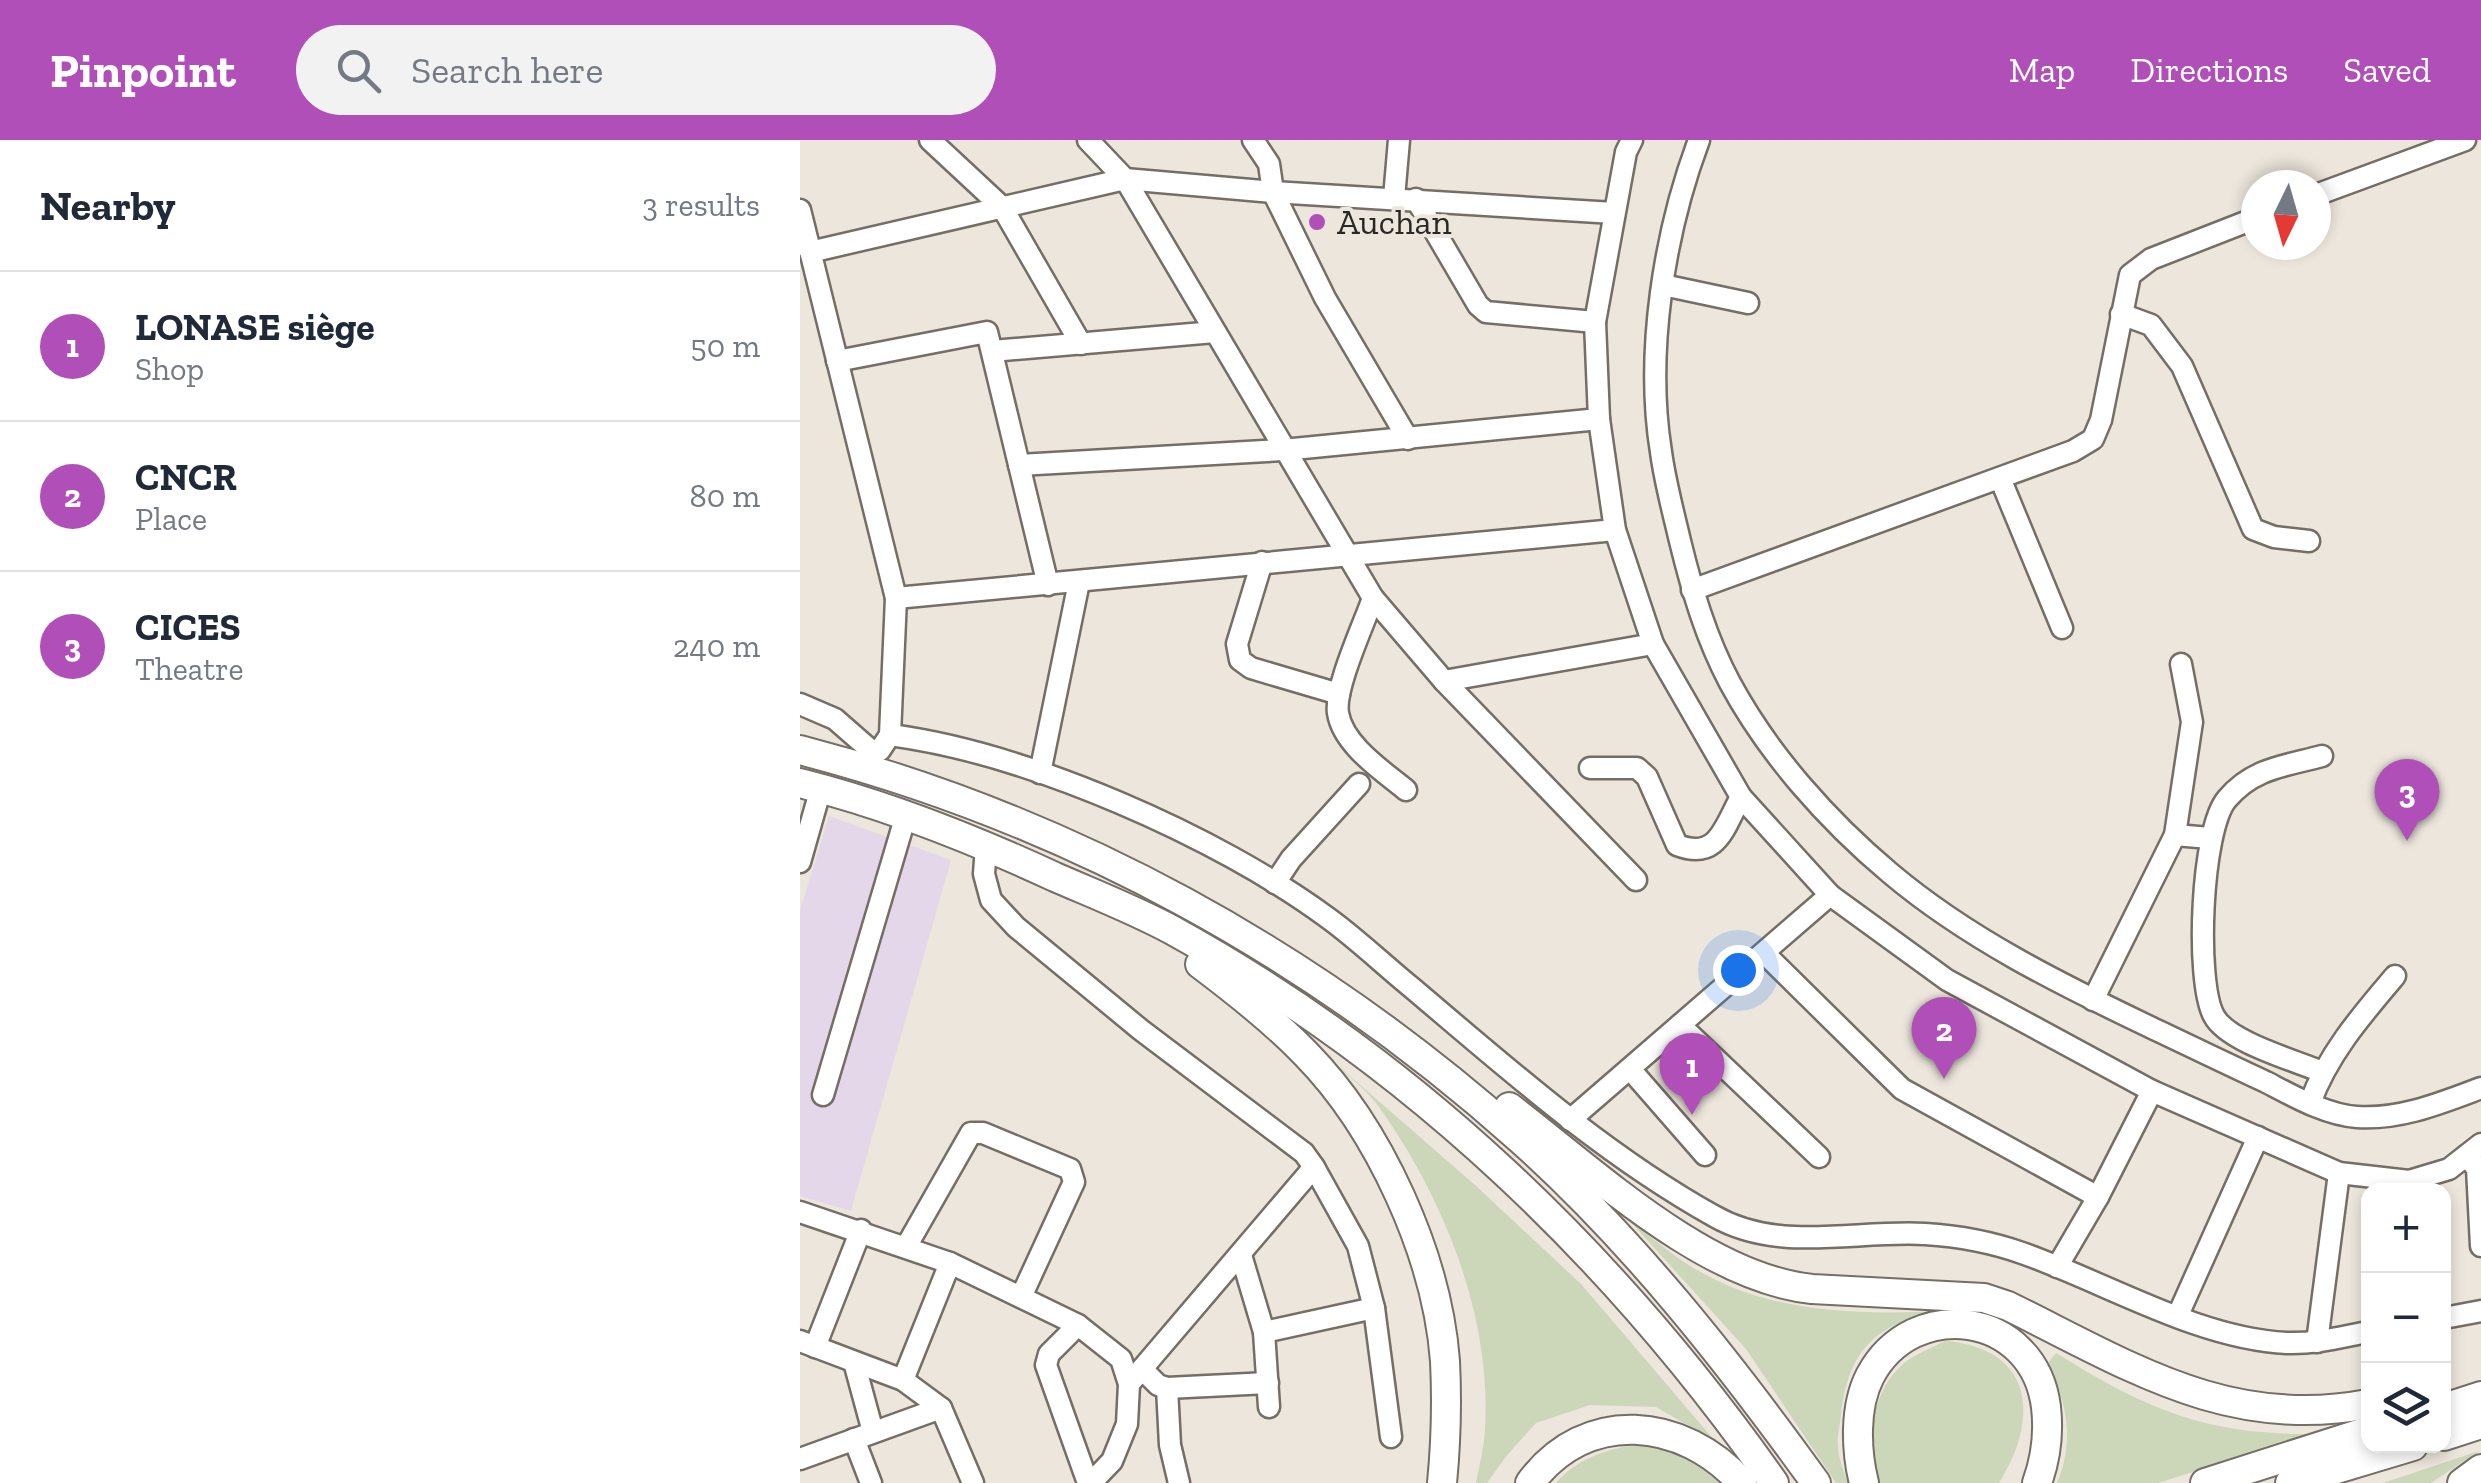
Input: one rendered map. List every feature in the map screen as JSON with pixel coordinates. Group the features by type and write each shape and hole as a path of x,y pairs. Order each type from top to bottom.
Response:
{"highway":[{"path":"800,750 866,759 1085,850 1216,919 1490,1093 1692,1244 1736,1268 1785,1286 1984,1298 2182,1390 2213,1400 2312,1410 2361,1405"},
{"path":"811,786 906,815 986,846 1170,929 1269,989 1359,1051 1496,1162 1630,1297 1689,1368 1774,1483"},
{"path":"1085,890 1202,965 1279,1028 1324,1074 1374,1145 1399,1195 1432,1290 1444,1357 1447,1432 1442,1483"},
{"path":"1329,988 1520,1139 1602,1220 1671,1296 1816,1483"},
{"path":"1864,1483 1858,1450 1862,1401 1870,1377 1884,1356 1907,1338 1927,1328 1952,1324 2002,1333 2034,1366 2044,1389 2047,1440 2037,1483"},
{"path":"2451,1386 2481,1377"},
{"path":"2451,1406 2481,1396"},
{"path":"2451,1434 2481,1424"},
{"path":"1530,1483 1560,1452 1578,1442 1621,1430 1670,1434 1716,1459 1742,1483"},
{"path":"2205,1483 2361,1433"},
{"path":"2290,1483 2390,1453"},
{"path":"2462,1483 2481,1469"}],"street":[{"path":"930,140 1002,207 1081,344"},
{"path":"1088,140 1125,179 1373,598 1444,680 1636,880"},
{"path":"1253,140 1269,164 1273,192 1326,298 1408,440"},
{"path":"1394,198 1399,140"},
{"path":"1699,140 1680,191 1663,285 1656,375 1660,450 1692,590 1731,684 1779,755 1817,802 1891,874 1996,946 2093,1000 2310,1104 2354,1118 2391,1116 2481,1088"},
{"path":"2331,188 2406,150 2465,140"},
{"path":"1624,144 1596,322 1598,419 1615,530 1653,644 1741,797 1830,895 1947,980 2152,1091 2339,1173 2409,1182 2449,1169 2473,1150 2478,1168 2481,1246"},
{"path":"810,252 1125,179 1614,213"},
{"path":"1416,199 1478,305 1486,312 1596,322"},
{"path":"800,210 896,598 890,735 884,747 866,759 835,719 800,704"},
{"path":"1692,590 2073,451 2093,439 2101,420 2130,274 2151,259 2241,224"},
{"path":"1663,285 1748,303"},
{"path":"2120,314 2151,325 2182,366 2253,528 2274,537 2309,541"},
{"path":"837,360 987,332 1048,586"},
{"path":"992,351 1214,332"},
{"path":"1019,465 1284,450 1598,419"},
{"path":"2000,478 2062,628"},
{"path":"896,598 1615,530"},
{"path":"1262,562 1238,644 1240,660 1251,668 1339,694"},
{"path":"1040,773 1079,582"},
{"path":"1373,598 1339,694 1338,714 1362,752 1406,790"},
{"path":"1444,680 1653,644"},
{"path":"2093,1000 2176,834 2192,722 2181,664"},
{"path":"890,735 921,739 1040,773 1173,828 1275,883 1329,919 1570,1120 1717,1218 1778,1238 1922,1234 1970,1240 2019,1252 2178,1316 2250,1337 2284,1343 2317,1342 2361,1333"},
{"path":"2322,756 2254,774 2224,802 2210,838 2203,916 2207,998 2215,1019 2235,1036 2322,1072"},
{"path":"1590,768 1637,768 1647,776 1676,845 1692,851 1709,848 1718,841 1741,797"},
{"path":"1275,883 1359,784"},
{"path":"800,862 811,786"},
{"path":"823,1095 906,815"},
{"path":"2176,834 2210,838"},
{"path":"986,846 984,874 991,900 1016,927 1141,1030 1304,1153 1314,1167 1358,1246 1374,1308 1391,1437"},
{"path":"1570,1120 1830,895"},
{"path":"1764,953 1902,1089 2098,1197"},
{"path":"2310,1104 2322,1072 2351,1028 2395,976"},
{"path":"1680,1025 1819,1157"},
{"path":"1630,1068 1704,1155"},
{"path":"2057,1267 2152,1091"},
{"path":"906,1247 971,1132 983,1133 1070,1169 1074,1182 1021,1298"},
{"path":"2178,1316 2258,1136"},
{"path":"1078,1325 1049,1354 1046,1364 1089,1483 1112,1460 1127,1424 1135,1377 1314,1167"},
{"path":"2317,1342 2339,1173"},
{"path":"800,1212 950,1264 1078,1325 1121,1359 1135,1377 1168,1388 1268,1383"},
{"path":"860,1230 807,1344 903,1380 942,1408 973,1483"},
{"path":"1241,1255 1264,1332 1269,1408"},
{"path":"903,1380 950,1264"},
{"path":"1264,1332 1374,1308"},
{"path":"2451,1317 2481,1311"},
{"path":"854,1362 871,1483"},
{"path":"1168,1388 1170,1445 1179,1483"},
{"path":"800,1459 942,1408"}],"shaded area":[{"path":"829,816 951,860 851,1211 800,1196 800,911"}],"green space":[{"path":"1336,1064 1581,1284 1715,1441 1656,1407 1590,1405 1536,1423 1487,1483 1476,1483 1484,1437 1485,1387 1481,1345 1459,1260 1443,1219 1403,1142 1375,1101"},
{"path":"1629,1220 1684,1262 1745,1292 1810,1308 1944,1311 1901,1322 1871,1342 1860,1355 1845,1392 1838,1434 1839,1455 1848,1483 1836,1483 1746,1349"},
{"path":"1945,1341 1975,1346 1997,1357 2012,1372 2021,1390 2023,1411 2012,1459 1999,1483 1871,1483 1871,1435 1883,1389 1907,1360"},
{"path":"2056,1353 2148,1404 2178,1415 2240,1430 2313,1434 2158,1483 2057,1483 2067,1437 2064,1408 2048,1363"},
{"path":"1643,1444 1686,1458 1723,1483 1556,1483 1574,1466 1595,1455"},
{"path":"2479,1451 2431,1483 2383,1483"}],"place":[{"name":"Auchan","path":"1317,222"},
{"name":"CICES","path":"2407,841"},
{"name":"CNCR","path":"1944,1079"},
{"name":"LONASE siège","path":"1692,1115"}]}
